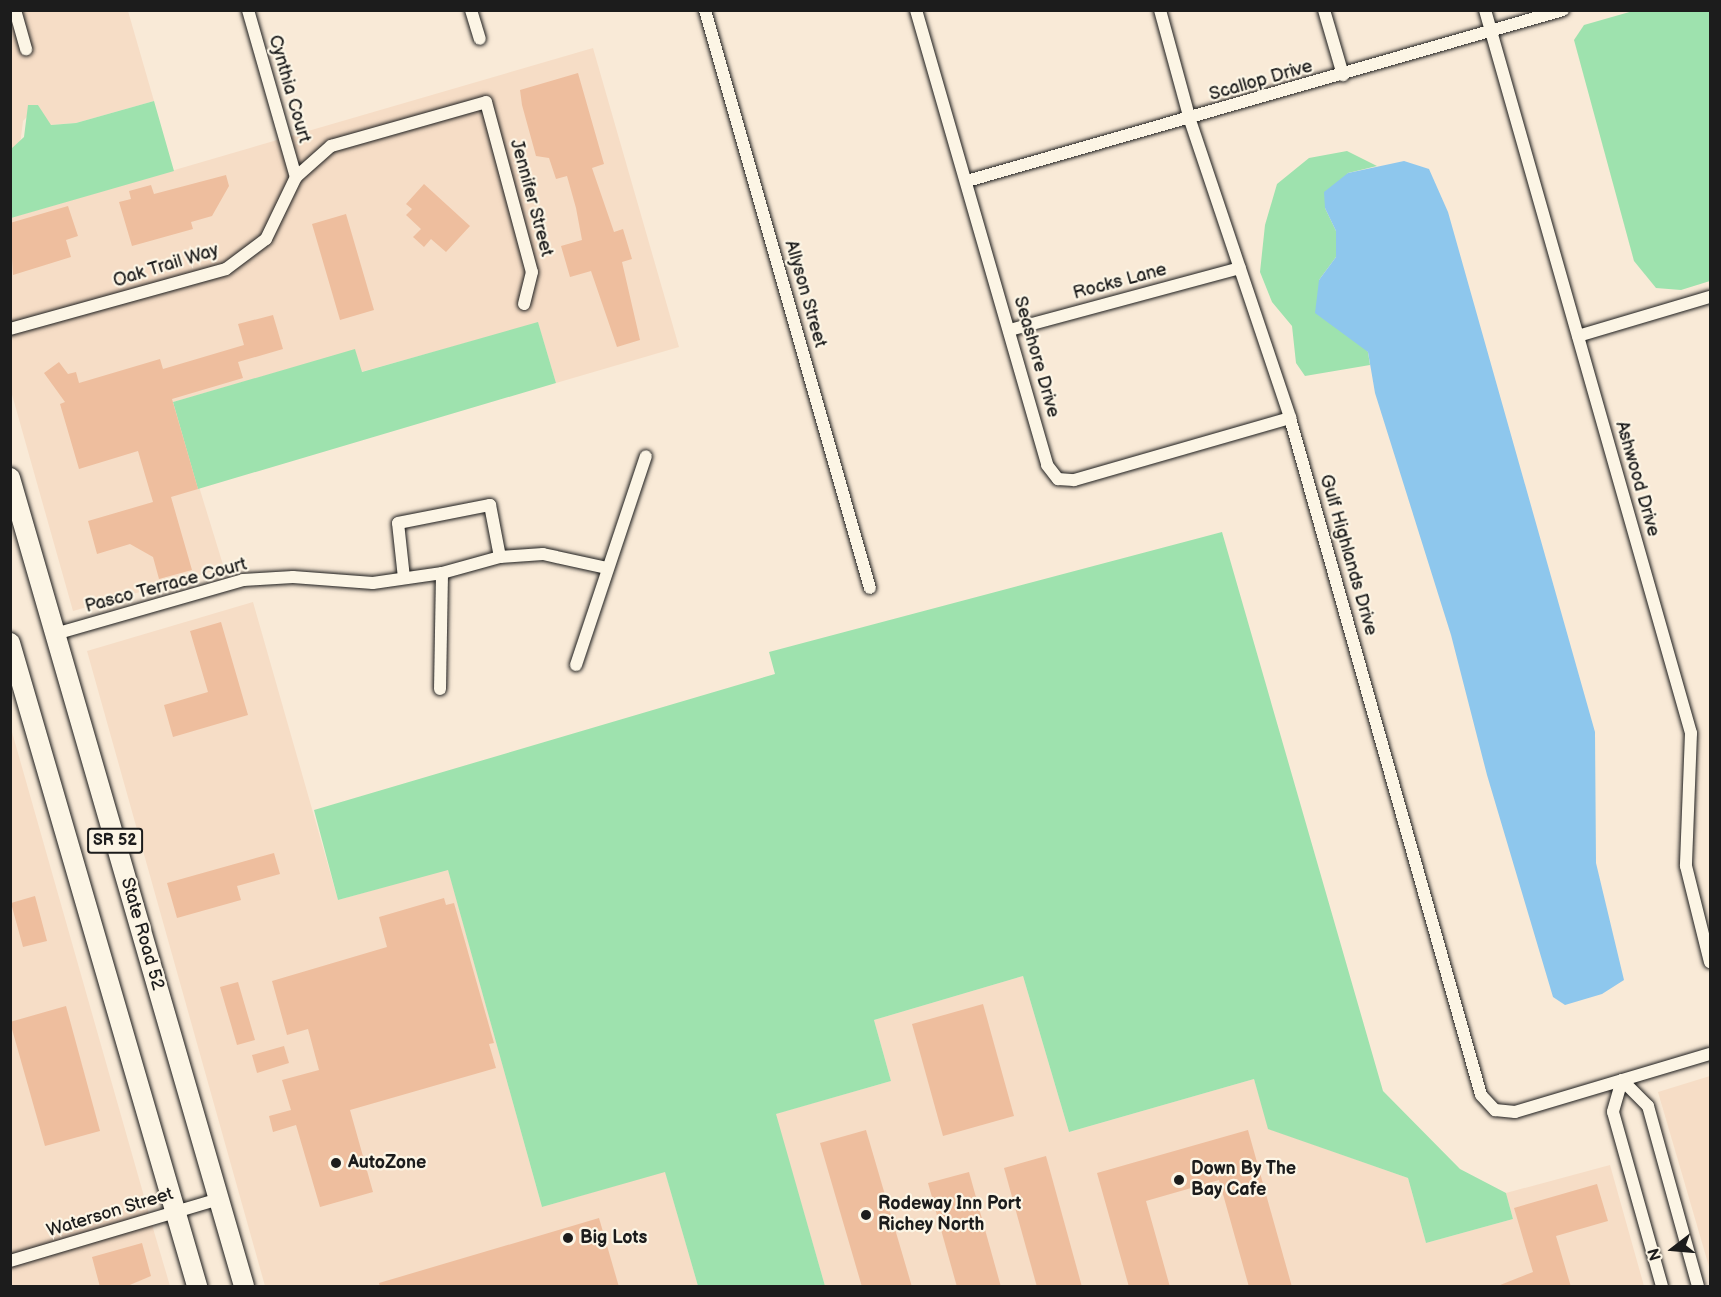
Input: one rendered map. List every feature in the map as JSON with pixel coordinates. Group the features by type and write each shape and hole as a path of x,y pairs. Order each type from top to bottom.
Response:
{"main road":[{"name":"State Road 52","path":"10,478 244,1287"},
{"name":"SR 52","path":"10,643 197,1283"}],"street":[{"path":"15,10 26,49"},
{"name":"Cynthia Court","path":"248,10 296,177"},
{"path":"471,10 480,39"},
{"name":"Allyson Street","path":"705,10 870,588"},
{"name":"Gulf Highlands Drive","path":"1160,10 1190,120 1290,418 1481,1095 1495,1110 1515,1112 1622,1080"},
{"path":"1324,10 1343,75"},
{"name":"Ashwood Drive","path":"1485,10 1691,733 1686,866 1710,962"},
{"name":"Scallop Drive","path":"968,181 1190,120 1563,10"},
{"name":"Seashore Drive","path":"917,11 968,181 1047,465 1058,479 1074,480 1290,418"},
{"name":"Oak Trail Way","path":"10,329 226,268 266,239 296,177 331,146 486,102"},
{"name":"Jennifer Street","path":"486,102 532,272 524,304"},
{"name":"Rocks Lane","path":"1010,330 1240,268"},
{"path":"1578,336 1710,297"},
{"path":"576,665 646,456"},
{"path":"404,578 398,523 490,505 500,557"},
{"name":"Pasco Terrace Court","path":"55,634 243,580 293,577 373,583 442,573 500,557 543,554 607,568"},
{"path":"440,689 442,573"},
{"path":"1622,1080 1710,1054"},
{"path":"1622,1080 1613,1112 1662,1287"},
{"path":"1622,1080 1648,1106 1698,1287"},
{"name":"Waterson Street","path":"10,1261 219,1199"}],"shaded area":[{"path":"11,11 128,11 154,101 76,123 50,125 38,105 23,121 20,145 11,149"},
{"path":"593,48 679,347 556,383 538,323 361,372 355,350 173,402 224,568 73,611 11,391 10,218"},
{"path":"253,602 338,900 448,869 542,1207 665,1171 698,1286 265,1286 87,651"},
{"path":"10,725 155,1235 170,1286 11,1286"},
{"path":"1023,976 1069,1132 1254,1079 1269,1129 1408,1178 1426,1243 1513,1219 1506,1193 1610,1165 1644,1286 825,1286 775,1114 891,1081 874,1020"},
{"path":"1710,1076 1710,1270 1658,1092"}],"green space":[{"path":"1633,11 1710,11 1710,281 1681,290 1656,288 1634,261 1574,40 1584,25"},
{"path":"154,101 174,171 11,218 11,149 24,137 28,105 38,105 51,125 76,123"},
{"path":"1347,151 1377,166 1348,173 1325,208 1336,231 1336,257 1319,280 1368,352 1370,365 1305,376 1296,363 1292,326 1272,302 1260,272 1265,225 1277,184 1309,158"},
{"path":"538,322 556,383 198,489 173,402 355,349 362,372"},
{"path":"1222,532 1383,1091 1460,1169 1506,1193 1513,1219 1426,1243 1408,1178 1268,1129 1254,1079 1069,1132 1023,976 874,1020 891,1081 776,1114 825,1286 698,1286 665,1172 542,1207 448,870 338,900 314,810 775,674 769,652"}],"water":[{"path":"1404,161 1429,169 1448,212 1595,732 1596,863 1624,980 1602,994 1565,1005 1553,997 1487,775 1451,635 1375,393 1368,352 1315,313 1319,280 1336,257 1336,231 1325,208 1324,192 1348,173"}],"building":[{"path":"578,73 604,164 592,168 614,232 623,229 632,259 622,262 640,340 617,347 591,271 570,277 561,246 582,240 576,208 567,176 556,179 549,158 536,156 522,105 520,90"},
{"path":"226,175 229,186 212,216 191,222 193,229 132,246 119,202 131,199 129,191 151,185 154,194"},
{"path":"424,184 470,226 446,252 431,239 424,247 413,237 421,229 406,215 412,209 406,204"},
{"path":"68,206 78,236 66,240 71,257 13,275 10,223"},
{"path":"346,214 374,310 340,320 312,224"},
{"path":"273,315 283,349 238,362 243,378 172,399 198,489 171,497 192,570 159,579 153,557 130,544 97,554 88,521 153,502 138,451 79,469 60,404 65,402 44,373 59,362 68,374 76,372 79,383 160,359 163,369 244,345 238,324"},
{"path":"221,622 248,715 173,737 164,705 208,692 190,631"},
{"path":"274,853 280,874 237,886 241,900 177,918 167,883"},
{"path":"35,896 47,941 23,947 11,903"},
{"path":"444,898 446,905 454,903 494,1043 489,1044 496,1068 350,1110 373,1192 320,1207 296,1125 273,1132 269,1116 291,1110 282,1080 319,1070 308,1029 287,1035 272,981 387,947 379,917"},
{"path":"238,982 255,1040 237,1045 220,987"},
{"path":"983,1004 1014,1116 943,1136 912,1024"},
{"path":"66,1006 100,1131 45,1146 10,1022"},
{"path":"284,1046 289,1063 257,1073 252,1055"},
{"name":"Rodeway Inn Port Richey North","path":"866,1130 912,1287 862,1287 820,1143"},
{"path":"1248,1130 1292,1287 1249,1287 1219,1180 1146,1201 1170,1287 1129,1287 1097,1173"},
{"path":"1046,1156 1082,1287 1037,1287 1004,1168"},
{"path":"969,1172 1001,1287 957,1287 928,1183"},
{"path":"1597,1184 1608,1221 1556,1236 1571,1287 1495,1287 1533,1272 1514,1208"},
{"name":"Big Lots","path":"599,1218 619,1287 380,1287 379,1283"},
{"path":"142,1243 151,1276 125,1287 100,1287 92,1257"}],"place":[{"name":"AutoZone","path":"336,1163"},
{"name":"Down By The Bay Cafe","path":"1179,1180"},
{"name":"Rodeway Inn Port Richey North","path":"866,1215"},
{"name":"Big Lots","path":"568,1238"}]}
